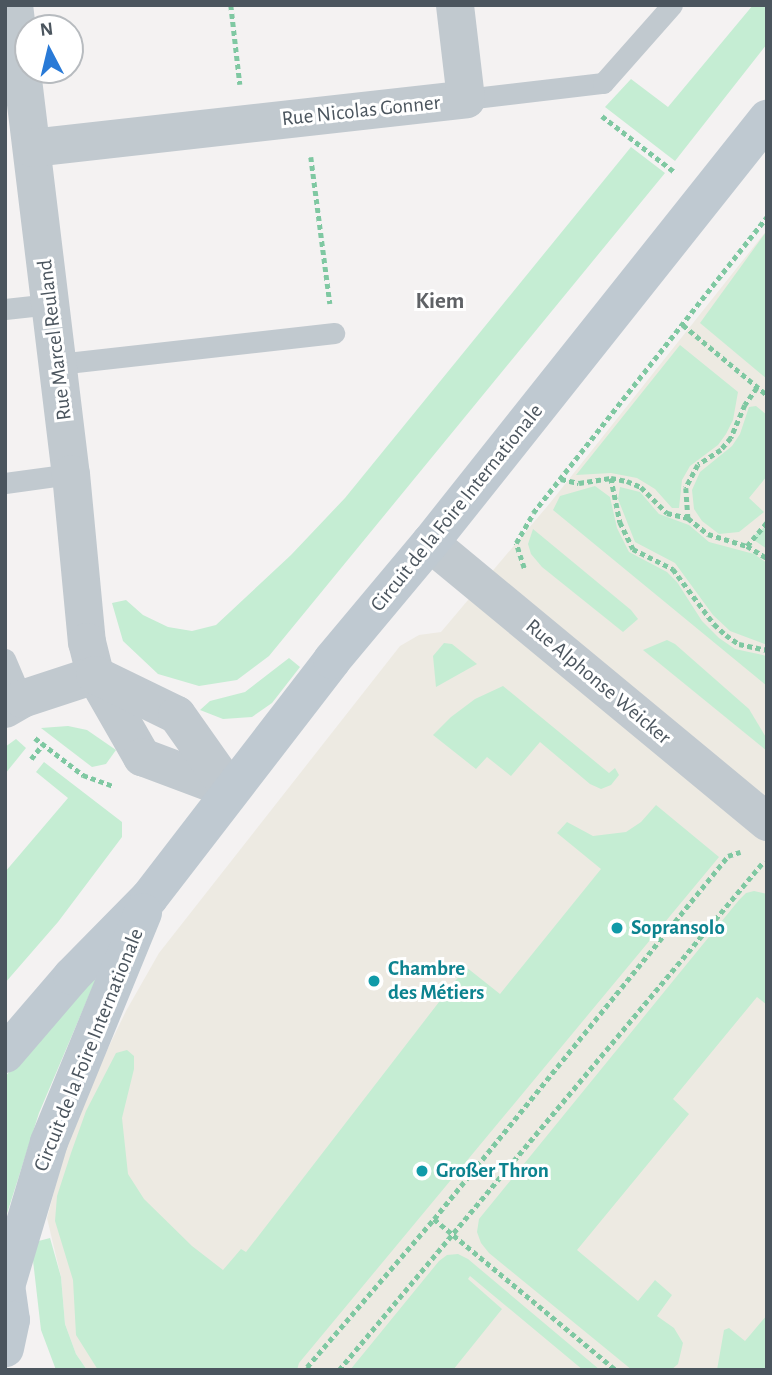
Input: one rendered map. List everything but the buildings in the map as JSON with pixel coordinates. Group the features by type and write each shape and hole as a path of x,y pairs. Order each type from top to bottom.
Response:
{"street":[{"name":"Rue Marcel Reuland","path":"14,5 22,138 51,304 87,642 95,675 142,757 230,790"},
{"name":"Rue Nicolas Gonner","path":"22,138 244,124 466,99 455,5"},
{"name":"Circuit de la Foire Internationale","path":"5,1054 72,976 149,898 230,790 767,119"},
{"name":"Rue Alphonse Weicker","path":"430,543 767,822"},
{"path":"17,713 95,675 177,715 230,790"},
{"name":"Circuit de la Foire Internationale","path":"6,1281 48,1142 149,898"},
{"path":"5,1348 11,1320 6,1281"},
{"path":"5,1357 18,1370"}],"lane":[{"path":"466,99 603,83 672,5"},
{"path":"5,309 51,304"},
{"path":"58,364 334,333"},
{"path":"5,483 71,474"},
{"path":"5,659 17,713"}],"path":[{"path":"230,5 244,124"},
{"path":"565,88 679,175"},
{"path":"306,117 334,333"},
{"path":"516,544 533,513 767,217"},
{"path":"683,325 767,395"},
{"path":"688,518 686,488 690,475 698,465 721,450 731,438 745,405 757,387"},
{"path":"561,479 579,484 611,478 641,487 667,513 688,518 708,534 747,546 767,558"},
{"path":"611,478 620,522 633,549 673,569 714,625 726,635 739,644 767,650"},
{"path":"747,546 767,523"},
{"path":"17,713 43,744 83,775 117,787"},
{"path":"31,759 43,744"},
{"path":"309,1370 307,1367 434,1219 728,856 741,852"},
{"path":"339,1370 767,857"},
{"path":"434,1219 616,1370"}],"shaded area":[{"path":"767,230 767,1370 87,1370 76,1354 65,1324 61,1277 47,1218 66,1147 84,1098 126,1011 159,953 400,646 419,635 441,632 550,503"}],"green space":[{"path":"753,5 767,5 767,44 675,161 605,107 631,79 668,107"},
{"path":"631,147 665,173 269,656 237,680 199,686 158,674 123,641 112,603 126,600 143,615 168,627 192,631 216,625 291,555 345,498"},
{"path":"767,233 767,379 700,323"},
{"path":"680,345 738,392 733,420 726,434 718,445 690,466 682,480 679,508 672,508 655,489 637,478 611,473 576,475"},
{"path":"756,406 767,415 767,476 749,498 764,512 739,532 719,534 702,521 694,509 692,490 700,472 732,446 740,434 749,407"},
{"path":"595,486 610,497 617,528 629,552 667,572 677,582 702,621 719,638 735,649 767,656 767,686 553,510 560,496"},
{"path":"620,487 640,492 659,514 689,525 709,542 754,554 767,563 767,645 730,631 713,615 675,563 635,542 618,499"},
{"path":"767,525 767,549 751,538"},
{"path":"533,529 631,610 638,619 623,632 542,567 531,554 528,544"},
{"path":"667,640 749,709 767,739 767,751 643,650"},
{"path":"444,643 452,644 477,664 436,687 433,656"},
{"path":"289,658 300,667 272,703 252,717 223,719 200,710 210,701 245,692"},
{"path":"503,686 609,773 615,768 619,775 611,785 601,789 590,784 540,742 511,776 487,757 476,769 433,735 475,699"},
{"path":"68,726 87,730 116,750 106,764 92,767 41,728"},
{"path":"16,739 26,748 5,774 5,747"},
{"path":"44,762 122,822 122,837 58,922 5,983 5,872 68,798 36,772"},
{"path":"656,805 719,857 299,1363 297,1370 98,1370 76,1335 73,1280 55,1221 57,1196 86,1111 116,1053 127,1050 134,1056 134,1069 122,1118 128,1174 144,1199 192,1246 223,1270 241,1249 246,1252 466,967 500,994 601,869 557,833 567,822 593,836 626,832 641,822"},
{"path":"754,891 767,894 767,1005 757,997 673,1099 689,1114 577,1250 638,1301 655,1280 672,1295 657,1316 674,1328 683,1343 678,1364 671,1370 632,1370 489,1253 477,1232 479,1219 739,900 746,893"},
{"path":"96,979 39,1113 5,1220 5,1077 83,983"},
{"path":"50,1238 61,1277 65,1324 76,1354 87,1370 56,1370 41,1330 31,1243"},
{"path":"458,1254 468,1259 600,1370 583,1370 470,1276 468,1279 502,1309 453,1370 350,1370 439,1261 447,1255"},
{"path":"767,1315 767,1370 717,1370 724,1330 729,1328 745,1341"}],"place":[{"name":"Sopransolo","path":"617,928"},
{"name":"Chambre des Métiers","path":"374,981"},
{"name":"Großer Thron","path":"422,1171"}],"district":[{"name":"Kiem","path":"440,302"}]}
